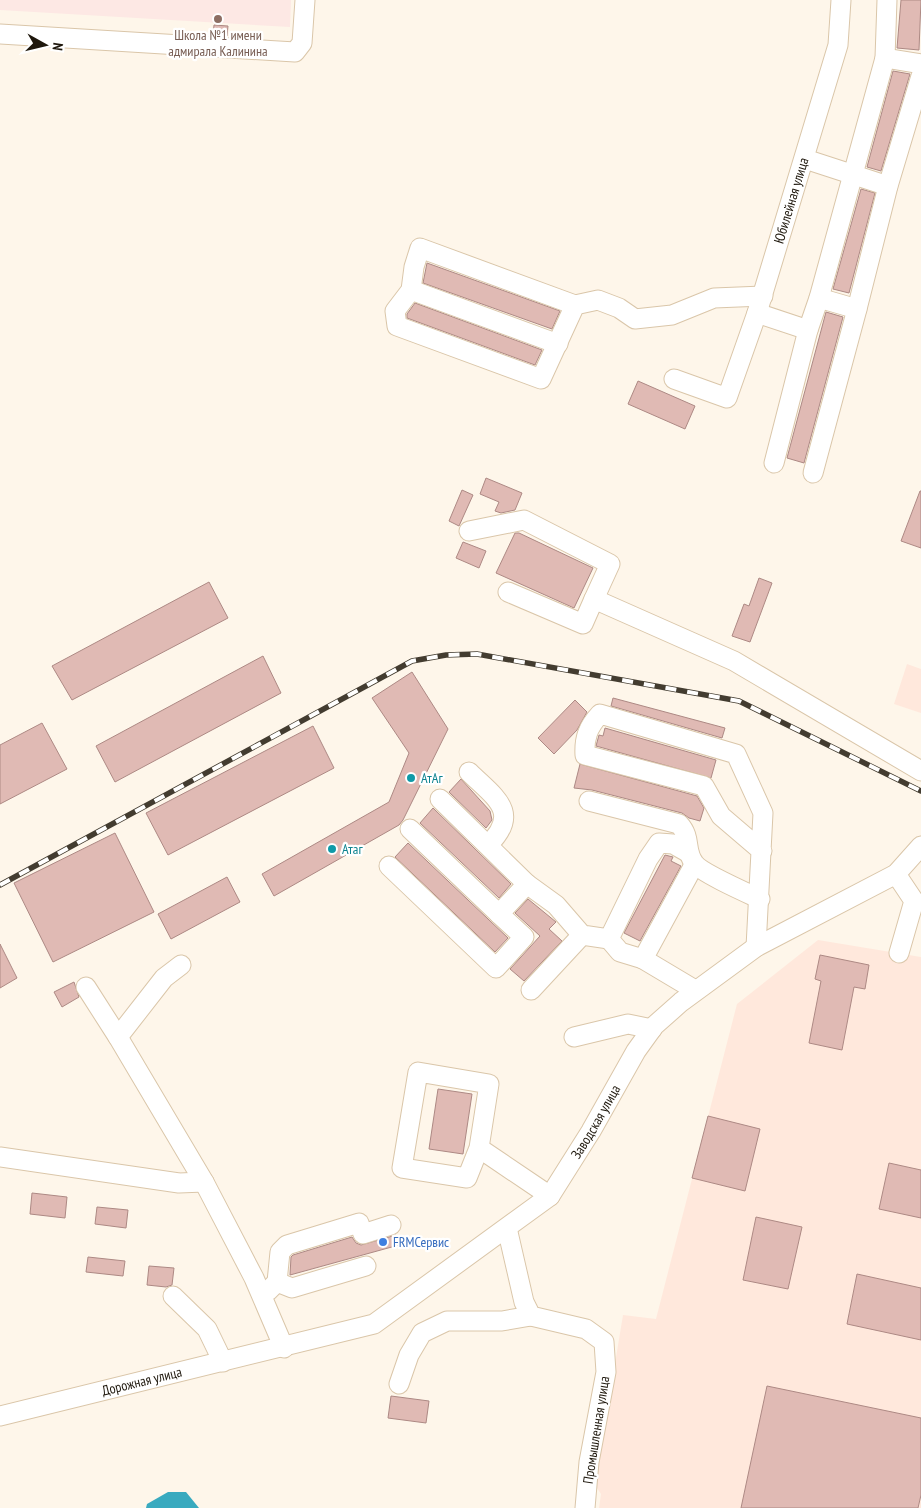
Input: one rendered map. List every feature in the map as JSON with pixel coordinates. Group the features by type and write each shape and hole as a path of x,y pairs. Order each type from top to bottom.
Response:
{"street":[{"path":"0,34 295,52 302,43 305,0"},
{"name":"Юбилейная улица","path":"674,379 728,398 760,305 838,45 841,0"},
{"path":"774,463 808,330 819,298 886,58 887,0"},
{"path":"886,58 921,64"},
{"path":"813,473 888,186 921,76"},
{"path":"805,159 888,186"},
{"path":"575,305 541,379 397,326 395,311 411,290 414,267 420,248 575,305 598,300 619,308 635,318 672,315 714,298 760,305 808,330"},
{"path":"411,290 558,344"},
{"path":"819,298 857,309"},
{"path":"469,531 524,520 610,564 583,624 508,592"},
{"path":"594,598 734,661 921,771"},
{"path":"756,947 760,899 762,851 763,813 736,754 600,714 591,723 584,739 585,755 704,786 720,816 762,851"},
{"path":"469,772 503,805 505,817 501,832 488,845"},
{"path":"440,799 526,884 556,905 582,935 609,939 620,952 643,960 695,990"},
{"path":"589,801 679,824 686,832 691,859 643,960"},
{"path":"388,866 496,968 524,937 410,829"},
{"path":"609,939 648,859 660,843 673,844 691,859 760,899"},
{"path":"899,953 914,902 896,874 921,846"},
{"name":"Заводская улица","path":"284,1348 374,1324 550,1196 591,1131 636,1051 652,1029 695,990 756,947 896,874"},
{"path":"499,914 526,884"},
{"path":"531,990 582,935"},
{"path":"118,1037 164,978 181,965"},
{"path":"86,987 204,1182 262,1297 284,1348"},
{"path":"574,1037 628,1024 652,1029"},
{"path":"418,1072 489,1084 479,1148 467,1178 402,1168 418,1072"},
{"path":"479,1148 550,1196"},
{"path":"0,1157 166,1181 204,1182"},
{"path":"150,1164 166,1181"},
{"path":"262,1297 277,1282 280,1252 287,1245 359,1223 363,1234 391,1225"},
{"path":"399,1384 409,1354 422,1333 447,1321 502,1321 531,1316 524,1302 507,1228"},
{"path":"277,1282 292,1288 366,1266"},
{"path":"173,1296 207,1329 223,1362"},
{"name":"Промышленная улица","path":"531,1316 586,1329 604,1342 606,1372 589,1462 585,1508"},
{"name":"Дорожная улица","path":"0,1416 284,1348"}],"shaded area":[{"name":"Школа №1 имени адмирала Калинина","path":"0,0 291,0 290,27 0,10"},
{"path":"907,664 921,669 921,713 894,704"},
{"path":"818,940 921,957 921,1508 599,1508 601,1494 595,1485 623,1315 656,1319 737,1004"}],"water":[{"path":"168,1492 186,1492 199,1508 146,1508 147,1504"}],"building":[{"path":"901,0 921,0 919,50 897,48"},
{"path":"214,25 228,26 227,36 213,35"},
{"path":"893,71 910,74 881,171 867,167"},
{"path":"861,189 875,193 849,293 833,289"},
{"path":"427,263 560,311 552,329 423,283"},
{"path":"415,303 542,350 535,365 407,318 407,314"},
{"path":"826,312 843,317 804,463 787,458"},
{"path":"638,381 695,406 685,429 628,404"},
{"path":"486,478 522,493 515,510 501,513 495,511 499,502 480,494"},
{"path":"462,490 473,495 459,526 449,521"},
{"path":"921,491 921,548 901,541"},
{"path":"515,533 519,533 593,568 574,608 496,573"},
{"path":"463,542 486,551 479,568 456,558"},
{"path":"759,578 772,583 750,642 732,636 744,604 749,606"},
{"path":"209,582 228,618 72,700 52,666"},
{"path":"263,656 281,693 115,782 96,746"},
{"path":"412,672 448,729 403,820 399,825 274,896 262,874 389,802 409,753 372,698"},
{"path":"613,698 725,728 722,738 611,706"},
{"path":"575,700 587,712 577,730 554,754 538,738"},
{"path":"42,723 67,769 0,804 0,745"},
{"path":"313,726 334,768 168,855 146,813"},
{"path":"605,728 716,760 711,778 596,746 599,735 603,736"},
{"path":"580,764 697,796 704,808 700,821 689,818 682,813 592,790 574,788"},
{"path":"461,779 490,811 492,820 486,828 449,792"},
{"path":"433,808 511,884 499,898 420,823"},
{"path":"115,833 154,912 53,962 14,883"},
{"path":"408,843 508,938 495,952 395,857"},
{"path":"665,855 673,857 671,861 681,866 640,941 624,933"},
{"path":"227,877 240,902 171,939 158,914"},
{"path":"528,899 556,922 549,929 562,941 524,981 510,969 540,936 515,913"},
{"path":"0,944 17,978 0,988"},
{"path":"820,955 869,965 865,989 854,987 842,1050 809,1043 821,981 815,979"},
{"path":"74,982 79,997 62,1007 54,992"},
{"path":"438,1089 472,1094 463,1154 429,1149"},
{"path":"708,1116 760,1129 745,1191 692,1178"},
{"path":"889,1163 921,1170 921,1218 879,1209"},
{"path":"32,1193 67,1197 65,1218 30,1214"},
{"path":"97,1207 128,1210 126,1228 95,1224"},
{"path":"756,1217 802,1227 788,1289 743,1280"},
{"path":"396,1235 399,1245 290,1275 291,1257 293,1255 352,1237 356,1243 361,1245"},
{"path":"88,1257 125,1261 123,1276 86,1272"},
{"path":"149,1266 174,1268 172,1285 166,1287 147,1285"},
{"path":"857,1274 921,1288 921,1340 847,1324"},
{"path":"767,1386 921,1418 921,1495 918,1508 741,1508"},
{"path":"391,1396 429,1401 426,1423 388,1418"}],"railway":[{"path":"0,885 412,661 446,655 477,654 739,701 921,791"}],"place":[{"name":"Школа №1 имени адмирала Калинина","path":"218,19"},
{"name":"АтАг","path":"411,778"},
{"name":"Атаг","path":"332,849"},
{"name":"FRMСервис","path":"383,1242"}]}
